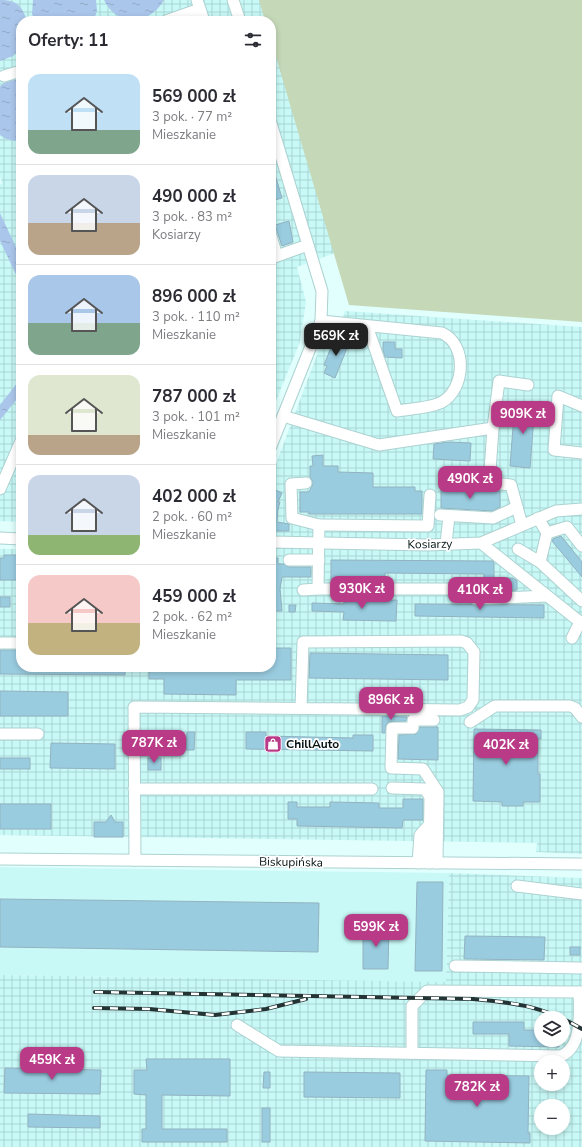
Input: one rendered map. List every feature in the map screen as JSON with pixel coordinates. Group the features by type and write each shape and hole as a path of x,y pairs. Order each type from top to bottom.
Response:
{"street":[{"path":"234,0 239,16"},
{"path":"176,16 198,5 202,16"},
{"path":"4,76 16,72"},
{"path":"276,139 322,291 321,322 276,434"},
{"path":"276,256 308,245"},
{"path":"321,322 367,326 442,334 448,336 457,348 460,355 459,378 452,393 440,403 397,412 367,326"},
{"path":"490,471 492,428 500,381 528,385"},
{"path":"582,406 558,396 554,450 582,453"},
{"path":"283,416 379,445 492,428"},
{"path":"0,489 16,452"},
{"path":"472,481 511,485 522,524"},
{"path":"306,483 291,484 292,518 319,525 428,526"},
{"path":"428,545 430,496"},
{"path":"446,544 444,516 493,518 517,507"},
{"name":"Kosiarzy","path":"276,542 428,545 481,543 522,524 556,511 582,509"},
{"path":"538,518 547,533 540,562"},
{"path":"318,589 319,525"},
{"path":"547,533 567,527 582,546"},
{"path":"0,538 16,538"},
{"path":"481,543 546,596 581,621 572,638"},
{"path":"518,549 540,562 582,600"},
{"path":"289,560 318,560"},
{"path":"303,590 452,589 476,599 546,596"},
{"path":"135,860 134,707 464,709 471,704 473,700 474,652 467,643 462,641 302,642 301,708"},
{"path":"0,643 16,643"},
{"path":"470,722 495,706 570,706 575,708 582,717"},
{"path":"428,863 438,792 423,769 391,768 392,728 412,728 413,720 434,720"},
{"path":"0,734 38,734"},
{"path":"392,788 425,789 430,797 430,824 420,835 428,863"},
{"path":"134,789 372,789"},
{"name":"Biskupińska","path":"0,859 582,864"},
{"path":"517,886 582,894"},
{"path":"455,966 582,968"},
{"path":"237,1025 279,1051 412,1053 565,1055 575,1045 580,1028 581,992 427,991 412,1006 412,1053"}],"shaded area":[{"path":"0,0 265,0 270,16 16,16 16,522 0,521 0,185 2,183 0,176"},
{"path":"276,35 343,250 297,267 306,302 300,342 276,401"},
{"path":"345,311 582,327 582,854 536,852 537,843 0,835 0,549 16,549 16,672 276,672 276,464 324,336 340,327"},
{"path":"0,867 449,873 446,982 0,975"},
{"path":"449,873 582,878 582,1147 0,1147 0,975 446,982"}],"green space":[{"path":"259,0 582,0 582,322 349,305 276,57 276,16 264,16"}],"water":[{"path":"0,0 6,0 18,4 25,16 16,16 16,53 0,61"},
{"path":"33,0 96,0 97,10 95,16 33,16"},
{"path":"104,0 164,0 158,8 146,16 119,16 110,9"},
{"path":"16,79 16,141 6,139 0,135 0,86 6,82"},
{"path":"0,213 16,247 16,275 0,241"},
{"path":"16,386 16,400 0,420 0,407"}],"building":[{"path":"276,178 282,198 276,200"},
{"path":"289,221 293,242 282,246 276,225"},
{"path":"335,337 349,343 335,378 324,373 327,366 324,365"},
{"path":"383,342 395,342 395,349 402,349 402,358 385,357"},
{"path":"515,402 535,403 530,468 510,466"},
{"path":"448,442 471,443 470,461 433,459 434,444"},
{"path":"323,455 323,466 338,466 338,472 373,473 373,487 415,487 415,491 422,491 422,514 309,514 309,512 300,512 300,492 309,492 313,482 310,477 310,466 313,466 312,456"},
{"path":"441,489 500,491 500,507 492,511 441,508"},
{"path":"276,490 282,493 278,502 280,502 277,522 289,524 289,531 276,531"},
{"path":"561,536 582,562 582,577 552,541 553,539"},
{"path":"4,555 16,555 16,580 0,580 0,558 4,558"},
{"path":"276,558 278,558 278,564 284,564 289,567 311,567 311,577 282,577 280,589 282,611 276,611"},
{"path":"331,560 493,561 494,578 513,578 517,581 517,590 484,592 484,574 385,573 385,581 331,580"},
{"path":"0,597 10,597 10,607 0,607"},
{"path":"344,600 397,600 396,621 343,620 344,612 312,611 312,603 344,604"},
{"path":"415,604 544,605 544,618 415,616"},
{"path":"289,605 296,605 295,612 289,612"},
{"path":"276,648 291,648 291,680 236,680 236,695 164,694 164,679 149,679 149,672 276,672"},
{"path":"0,650 16,650 16,672 125,672 125,675 0,674"},
{"path":"310,653 448,655 448,680 309,678"},
{"path":"0,691 68,692 68,716 0,716"},
{"path":"382,716 407,717 406,721 388,722 385,733 382,733"},
{"path":"420,727 438,727 438,760 398,759 399,735 416,734"},
{"path":"474,729 541,730 541,739 538,739 540,802 523,802 523,806 502,806 502,802 473,801"},
{"path":"187,732 195,732 194,750 186,750"},
{"path":"246,732 266,732 266,736 353,738 353,735 373,735 373,751 246,749"},
{"path":"51,743 115,744 115,769 50,768"},
{"path":"0,758 30,758 30,769 0,769"},
{"path":"148,758 161,758 161,770 148,770"},
{"path":"403,799 423,799 423,820 403,820 402,828 297,826 297,819 288,819 288,802 297,802 297,807 330,807 330,802 379,803 379,808 403,808"},
{"path":"0,804 51,804 51,829 0,829"},
{"path":"111,815 115,822 123,822 123,837 94,837 94,822 106,822"},
{"path":"417,882 443,882 442,971 415,971"},
{"path":"0,899 319,903 318,952 0,947"},
{"path":"363,927 389,927 388,969 363,969"},
{"path":"465,936 545,937 544,960 464,959"},
{"path":"570,947 580,947 580,955 570,955"},
{"path":"473,1022 524,1022 524,1030 534,1030 534,1046 509,1046 509,1034 473,1034"},
{"path":"146,1059 230,1059 230,1096 162,1095 162,1129 227,1129 227,1142 142,1142 142,1129 146,1129 146,1095 134,1094 134,1070 147,1070"},
{"path":"5,1068 101,1070 100,1094 4,1093"},
{"path":"426,1070 447,1070 447,1075 529,1076 528,1133 530,1133 530,1143 425,1141"},
{"path":"264,1072 270,1072 270,1088 263,1088"},
{"path":"304,1072 400,1073 400,1098 304,1097"},
{"path":"262,1108 270,1108 270,1142 262,1142"},
{"path":"28,1114 100,1116 100,1128 28,1127"}],"waterway":[{"path":"0,407 16,386"}],"railway":[{"path":"95,992 473,999 517,1004 542,1010 568,1021 582,1029"},
{"path":"94,1008 149,1009 215,1015 266,1009 306,999"}],"place":[{"name":"ChillAuto","path":"273,744"}]}
